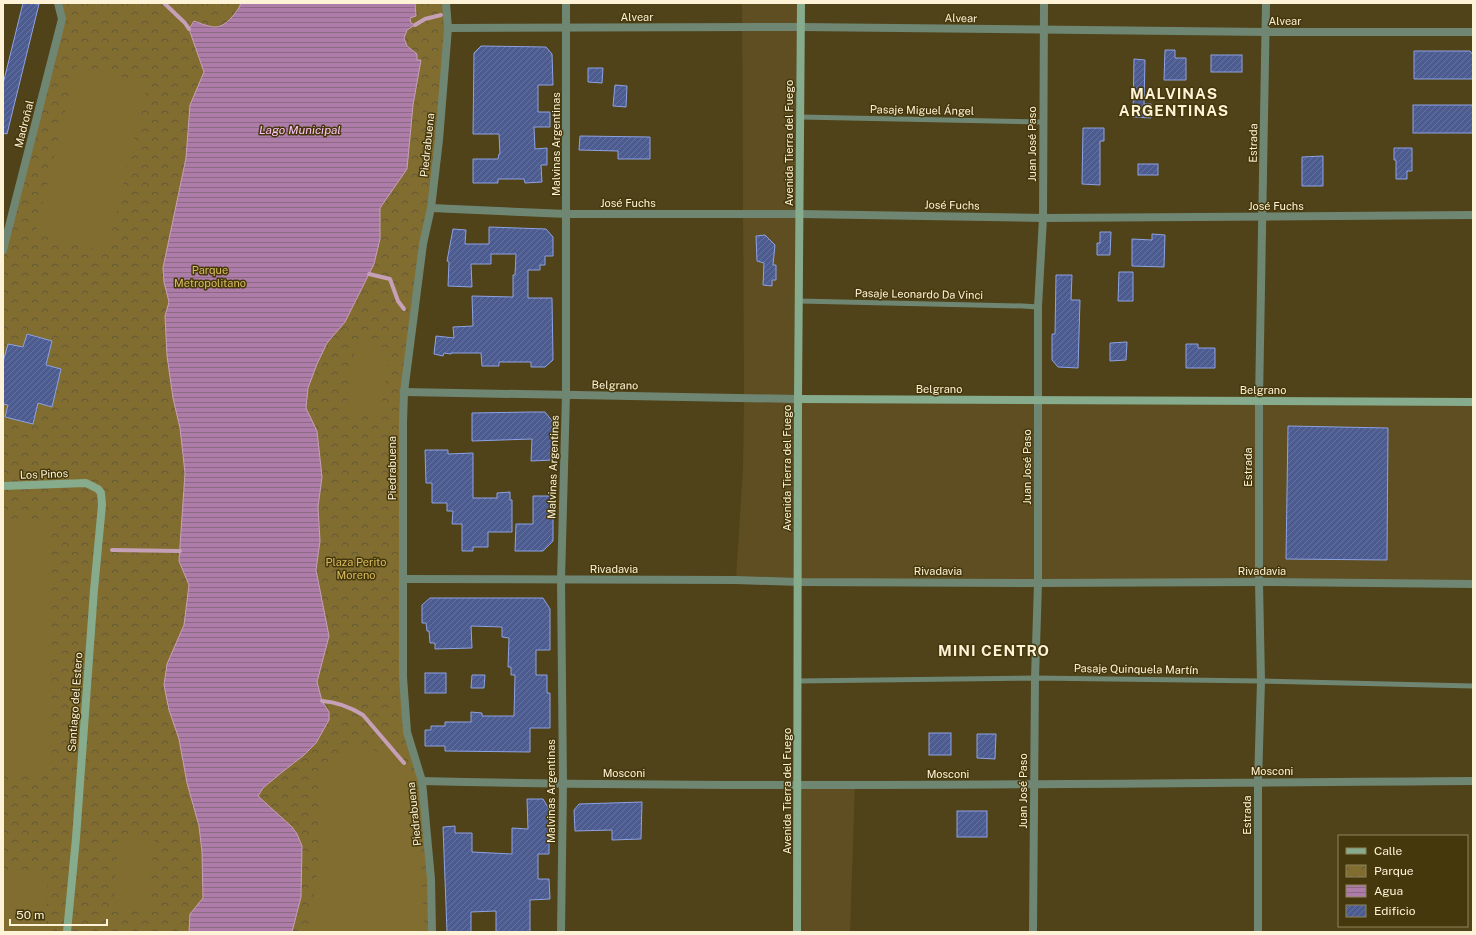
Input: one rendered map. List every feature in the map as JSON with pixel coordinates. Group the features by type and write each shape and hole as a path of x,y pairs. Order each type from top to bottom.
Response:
{"street":[{"name":"Madroñal","path":"3,250 62,19 58,3"},
{"name":"Piedrabuena","path":"432,932 431,879 422,781 406,732 403,677 403,424 404,392 423,244 431,208 439,140 448,28 446,3"},
{"name":"Malvinas Argentinas","path":"561,932 563,784 561,580 566,395 567,214 566,3"},
{"name":"Avenida Tierra del Fuego","path":"797,932 799,582 798,399 801,3"},
{"name":"Juan José Paso","path":"1033,932 1035,678 1038,583 1038,307 1043,218 1044,3"},
{"name":"Estrada","path":"1258,932 1258,782 1261,681 1259,401 1266,3"},
{"name":"Alvear","path":"448,28 800,28 1266,32 1473,32"},
{"name":"José Fuchs","path":"431,208 567,214 800,214 1043,218 1473,215"},
{"name":"Belgrano","path":"404,392 798,399 1473,402"},
{"name":"Los Pinos","path":"3,486 86,483"},
{"name":"Santiago del Estero","path":"67,932 76,838 93,598 102,505 101,493 98,489 86,483"},
{"name":"Rivadavia","path":"403,579 1473,584"},
{"name":"Mosconi","path":"422,781 563,784 1034,785 1473,781"}],"lane":[{"name":"Pasaje Miguel Ángel","path":"800,117 1043,122"},
{"name":"Pasaje Leonardo Da Vinci","path":"799,301 1015,305 1038,307"},
{"name":"Pasaje Quinquela Martín","path":"798,681 1035,678 1473,686"}],"shaded area":[{"path":"742,3 801,3 798,399 1473,402 1473,584 736,580 743,466 744,398"},
{"path":"798,784 855,785 850,932 797,932"}],"green space":[{"name":"Parque Metropolitano","path":"58,3 446,3 439,140 404,392 407,732 422,781 432,932 3,932 3,250 62,19"},
{"path":"77,65 148,83 107,252 35,234"},
{"path":"356,343 390,349 380,417 346,411"},
{"path":"3,520 51,520 52,771 3,771"},
{"path":"360,748 372,750 389,756 403,769 411,784 417,817 425,932 306,932 310,919 318,867 321,835 322,778 331,758 353,749"},
{"path":"118,837 154,839 149,909 114,907"},
{"path":"3,873 48,874 46,932 3,932"}],"water":[{"name":"Lago Municipal","path":"241,3 415,3 416,16 410,18 411,23 415,25 407,30 404,38 407,46 417,54 417,60 421,60 413,105 407,169 380,208 380,239 374,264 345,322 327,343 308,388 306,408 317,431 322,477 318,507 320,541 316,570 329,636 317,682 322,701 329,712 329,720 316,743 304,755 263,788 258,796 292,827 302,846 301,897 292,932 189,932 190,914 203,898 202,852 199,826 187,783 179,739 169,710 164,685 167,664 184,625 189,585 179,561 185,473 180,428 173,398 167,356 165,316 169,302 164,282 163,268 186,158 190,105 204,72 189,29 194,21 214,27 223,25 232,17"}],"building":[{"path":"23,3 39,4 7,134 3,133 3,84"},
{"path":"481,46 546,47 552,54 553,85 538,85 538,112 550,112 550,127 534,127 535,149 547,148 547,165 541,165 542,182 525,183 524,179 498,179 498,183 473,183 473,159 498,159 500,154 499,134 473,134 474,53"},
{"path":"1165,50 1175,50 1175,58 1186,58 1186,80 1164,80"},
{"path":"1414,51 1470,51 1473,55 1473,79 1414,79"},
{"path":"1211,55 1242,55 1242,72 1211,72"},
{"path":"1134,59 1145,60 1144,104 1151,104 1151,118 1133,117"},
{"path":"588,68 603,68 602,83 588,82"},
{"path":"615,85 627,86 626,107 613,106"},
{"path":"1413,105 1473,105 1473,133 1413,133"},
{"path":"1083,128 1104,128 1104,141 1100,141 1100,185 1082,184"},
{"path":"580,136 650,137 650,159 618,159 618,151 579,150"},
{"path":"1394,148 1412,148 1412,171 1407,171 1407,179 1396,179 1396,160 1394,160"},
{"path":"1323,156 1323,186 1302,186 1302,157"},
{"path":"1138,164 1158,164 1158,175 1138,175"},
{"path":"489,227 546,229 553,237 553,256 545,256 545,265 540,265 540,270 528,270 528,298 552,298 553,360 545,367 531,367 531,362 499,362 499,366 482,366 481,353 444,353 443,356 434,354 436,336 454,338 453,327 473,326 472,296 513,297 513,275 515,275 516,254 491,254 491,264 471,264 472,287 448,286 449,262 447,261 453,229 466,230 465,244 489,244"},
{"path":"1100,232 1111,232 1110,255 1097,255 1097,243 1100,243"},
{"path":"1152,234 1165,235 1164,267 1132,266 1132,239 1152,240"},
{"path":"765,235 775,245 773,265 776,265 776,280 772,280 772,286 763,285 764,263 757,261 756,236"},
{"path":"1119,272 1133,272 1133,301 1118,301"},
{"path":"1056,275 1072,275 1071,300 1080,300 1078,368 1058,367 1052,360 1052,334 1055,334"},
{"path":"27,334 52,341 46,365 61,369 52,407 38,403 33,424 5,417 8,405 3,404 3,362 8,344 23,347"},
{"path":"1127,342 1126,360 1110,361 1110,343"},
{"path":"1186,344 1198,344 1198,348 1215,348 1215,368 1186,368"},
{"path":"545,412 553,422 553,460 531,461 532,439 472,441 472,413"},
{"path":"1288,426 1388,428 1387,560 1286,559"},
{"path":"425,450 448,450 448,454 473,453 473,498 497,498 497,493 510,492 510,500 512,500 512,532 488,532 488,547 473,547 473,551 462,551 462,524 452,524 453,511 447,511 447,503 432,503 432,483 426,483"},
{"path":"533,496 553,496 553,541 543,551 515,551 516,524 533,524"},
{"path":"430,598 543,598 550,609 550,650 536,650 536,675 547,675 547,693 550,693 550,728 530,728 530,752 445,751 445,746 425,746 425,730 431,730 431,726 445,726 445,722 471,722 471,712 482,713 482,716 514,716 515,675 511,675 511,667 508,667 509,638 502,637 502,627 471,626 472,648 435,649 435,643 430,643 429,631 427,631 426,623 422,623 422,605"},
{"path":"425,673 446,673 446,693 425,693"},
{"path":"472,675 485,675 484,688 471,688"},
{"path":"929,733 951,733 951,755 929,755"},
{"path":"977,734 996,734 995,759 977,758"},
{"path":"527,799 543,799 549,809 549,854 538,854 538,879 549,879 550,899 530,900 530,932 496,932 496,911 471,912 471,932 447,932 443,827 455,826 455,833 472,833 472,852 512,854 512,828 528,829"},
{"path":"642,802 641,839 612,840 612,830 575,831 574,810 579,804"},
{"path":"957,811 987,811 987,837 957,837"}],"waterway":[{"path":"164,3 185,23 189,29"},
{"path":"415,25 425,19 441,15"},
{"path":"369,274 390,279 398,301 404,309"},
{"path":"112,550 180,551"},
{"path":"322,701 343,705 363,715 404,763"}],"district":[{"name":"MALVINAS ARGENTINAS","path":"1174,102"},
{"name":"MINI CENTRO","path":"994,650"}],"park label":[{"name":"Plaza Perito Moreno","path":"356,568"}]}
